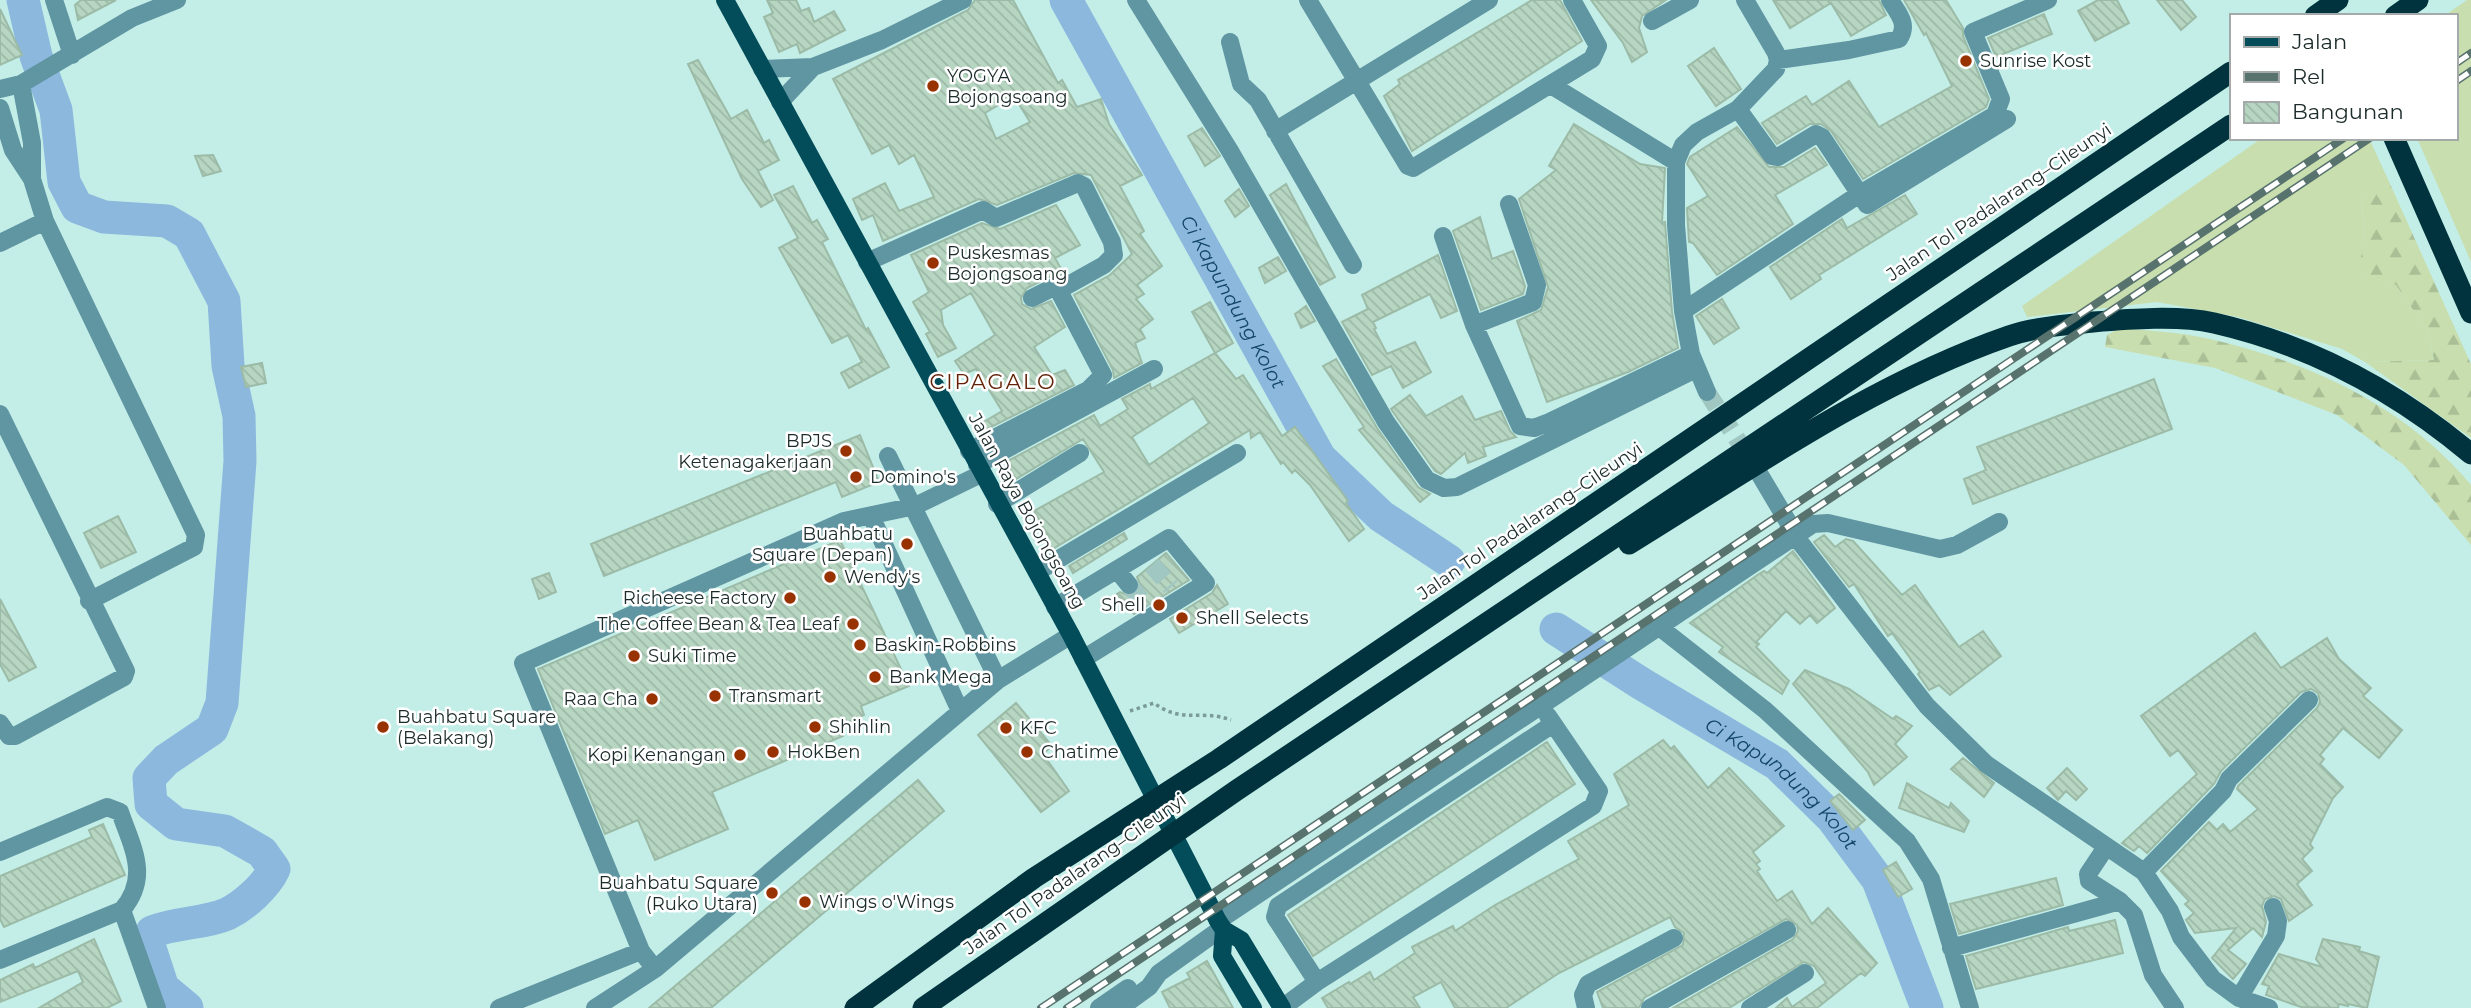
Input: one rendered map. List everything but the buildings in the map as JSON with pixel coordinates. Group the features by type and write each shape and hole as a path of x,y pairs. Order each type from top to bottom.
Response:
{"highway":[{"path":"2318,14 2336,0"},
{"path":"2398,14 2418,0"},
{"name":"Jalan Tol Padalarang–Cileunyi","path":"855,1008 1034,878 1219,759 2230,73"},
{"name":"Jalan Tol Padalarang–Cileunyi","path":"923,1008 1060,910 1237,790 2230,126"},
{"path":"2395,140 2471,313"},
{"path":"1371,700 1875,394 2011,335 2066,324 2129,319 2212,322 2311,352 2372,384 2433,422 2471,454"}],"main road":[{"name":"Jalan Raya Bojongsoang","path":"725,0 997,504 1071,635 1221,926"},
{"path":"1221,926 1222,956 1253,1008"},
{"path":"1221,926 1241,940 1282,1008"}],"street":[{"path":"54,0 72,55"},
{"path":"0,89 27,81 132,18 177,0"},
{"path":"762,69 813,67 882,40 963,0"},
{"path":"1136,0 1230,151 1386,422 1427,480 1444,488 1457,487 1693,362"},
{"path":"1308,0 1408,166 1413,168 1551,85 1597,53 1596,41 1572,0"},
{"path":"1275,131 1489,0"},
{"path":"1652,21 1690,0"},
{"path":"1745,0 1778,60"},
{"path":"1778,60 1849,50 1899,39 1904,32 1903,21 1890,0"},
{"path":"1683,311 1858,195 1995,115 2001,99 1973,32 2048,0"},
{"path":"1230,41 1241,85 1253,94 1353,265"},
{"path":"1707,392 1693,362 1683,311 1676,225 1676,162 1684,145 1697,132 1738,109 1767,81 1778,60"},
{"path":"780,102 813,67"},
{"path":"27,81 32,179"},
{"path":"1551,85 1676,162"},
{"path":"0,108 13,150 32,179 45,221 196,535 194,547 89,601"},
{"path":"1738,109 1772,156 1778,157 1816,134 1822,137 1863,203 1873,204 2007,119"},
{"path":"867,262 983,210 996,218 1078,183 1089,197 1112,242 1114,254 1104,265 1061,289 1054,287 1032,298"},
{"path":"1474,325 1533,302 1536,296 1537,285 1509,204"},
{"path":"0,243 45,221"},
{"path":"1443,236 1474,325 1520,426 1527,428 1547,423 1693,362"},
{"path":"655,969 641,951 523,663 844,521 915,506 1088,390 1103,375 1060,293 1061,289"},
{"path":"976,464 1154,369"},
{"path":"0,414 89,601 123,664 124,677 15,736 9,736 0,723"},
{"path":"997,504 1080,453"},
{"path":"1037,572 1237,453"},
{"path":"888,456 915,506 998,680"},
{"path":"1760,475 1788,522 1791,537"},
{"path":"871,516 960,711"},
{"path":"1120,1008 1149,988 1159,973 1221,926 1573,681 1812,524 1828,523 1940,549 1956,545 1999,522"},
{"path":"1791,537 1799,541 1927,706 1986,764 2144,872 2170,911 2181,937 2213,979 2239,998 2269,1008"},
{"path":"1055,607 1117,570 1148,559 1170,538 1206,583 1176,593 1083,659"},
{"path":"1117,570 1129,585"},
{"path":"1658,626 1765,710 1907,841 1931,879 1969,1008"},
{"path":"595,1008 655,969 998,680 1071,635"},
{"path":"2144,872 2223,791 2229,779 2309,700"},
{"path":"1282,1008 1317,982 1593,806 1599,791 1540,705"},
{"path":"1317,982 1275,916 1278,906 1553,724"},
{"path":"0,852 107,807 120,812 139,875 135,894 121,910 0,960"},
{"path":"2106,847 2088,878 2120,901 2134,915 2160,1000 2175,1008"},
{"path":"1951,947 2120,901"},
{"path":"2239,998 2276,936 2278,921 2273,907"},
{"path":"121,910 157,1008"},
{"path":"1650,1008 1787,930"},
{"path":"1586,1008 1585,989 1593,980 1674,938"},
{"path":"502,1007 542,1000 641,951"},
{"path":"1099,1008 1142,978 1159,973"},
{"path":"1749,1008 1805,973"}],"path":[{"path":"1114,723 1136,707 1154,703 1181,717 1209,715 1231,720"}],"green space":[{"path":"2471,0 2471,262 2418,140 2457,140 2457,14 2447,14"},
{"path":"2259,140 2370,140 2391,186 2368,188 2361,197 2365,236 2359,273 2396,285 2427,330 2434,360 2365,362 2342,349 2238,317 2157,302 2027,317 2022,306"},
{"path":"2391,186 2471,364 2471,438 2365,362 2434,360 2427,330 2396,285 2358,273 2365,236 2361,197 2368,187"},
{"path":"2120,328 2188,335 2246,348 2318,374 2385,410 2445,457 2471,485 2471,545 2404,465 2337,415 2215,368 2105,347 2107,335"}],"waterway":[{"path":"23,0 36,56 56,110 64,182 77,207 104,217 167,221 189,234 224,301 228,366 239,416 240,461 222,703 212,729 166,760 149,778 151,804 176,824 225,831 262,852 274,869 254,895 227,914 152,932 149,945 163,988 187,1008"},
{"name":"Ci Kapundung Kolot","path":"1066,0 1320,458 1381,516 1449,561"},
{"name":"Ci Kapundung Kolot","path":"1556,629 1642,684 1777,764 1832,818 1878,880 1927,1008"}],"tunnel":[{"path":"1707,392 1751,461"},
{"path":"1152,565 1171,587"},
{"path":"1129,585 1147,607"}],"railway":[{"path":"2457,63 2471,53"},
{"path":"2457,81 2471,71"},
{"path":"1041,1008 2341,140"},
{"path":"1067,1008 2367,140"}],"place":[{"name":"Sunrise Kost","path":"1966,61"},
{"name":"YOGYA Bojongsoang","path":"933,86"},
{"name":"Puskesmas Bojongsoang","path":"933,263"},
{"name":"BPJS Ketenagakerjaan","path":"846,451"},
{"name":"Domino's","path":"856,477"},
{"name":"Buahbatu Square (Depan)","path":"907,544"},
{"name":"Wendy's","path":"830,577"},
{"name":"Richeese Factory","path":"790,598"},
{"name":"Shell","path":"1159,605"},
{"name":"Shell Selects","path":"1182,618"},
{"name":"The Coffee Bean & Tea Leaf","path":"853,624"},
{"name":"Baskin-Robbins","path":"860,645"},
{"name":"Suki Time","path":"634,656"},
{"name":"Bank Mega","path":"875,677"},
{"name":"Transmart","path":"715,696"},
{"name":"Raa Cha","path":"652,699"},
{"name":"Buahbatu Square (Belakang)","path":"383,727"},
{"name":"Shihlin","path":"815,727"},
{"name":"KFC","path":"1006,728"},
{"name":"HokBen","path":"773,752"},
{"name":"Chatime","path":"1027,752"},
{"name":"Kopi Kenangan","path":"740,755"},
{"name":"Buahbatu Square (Ruko Utara)","path":"772,893"},
{"name":"Wings o'Wings","path":"805,902"}],"district":[{"name":"CIPAGALO","path":"993,382"}]}
